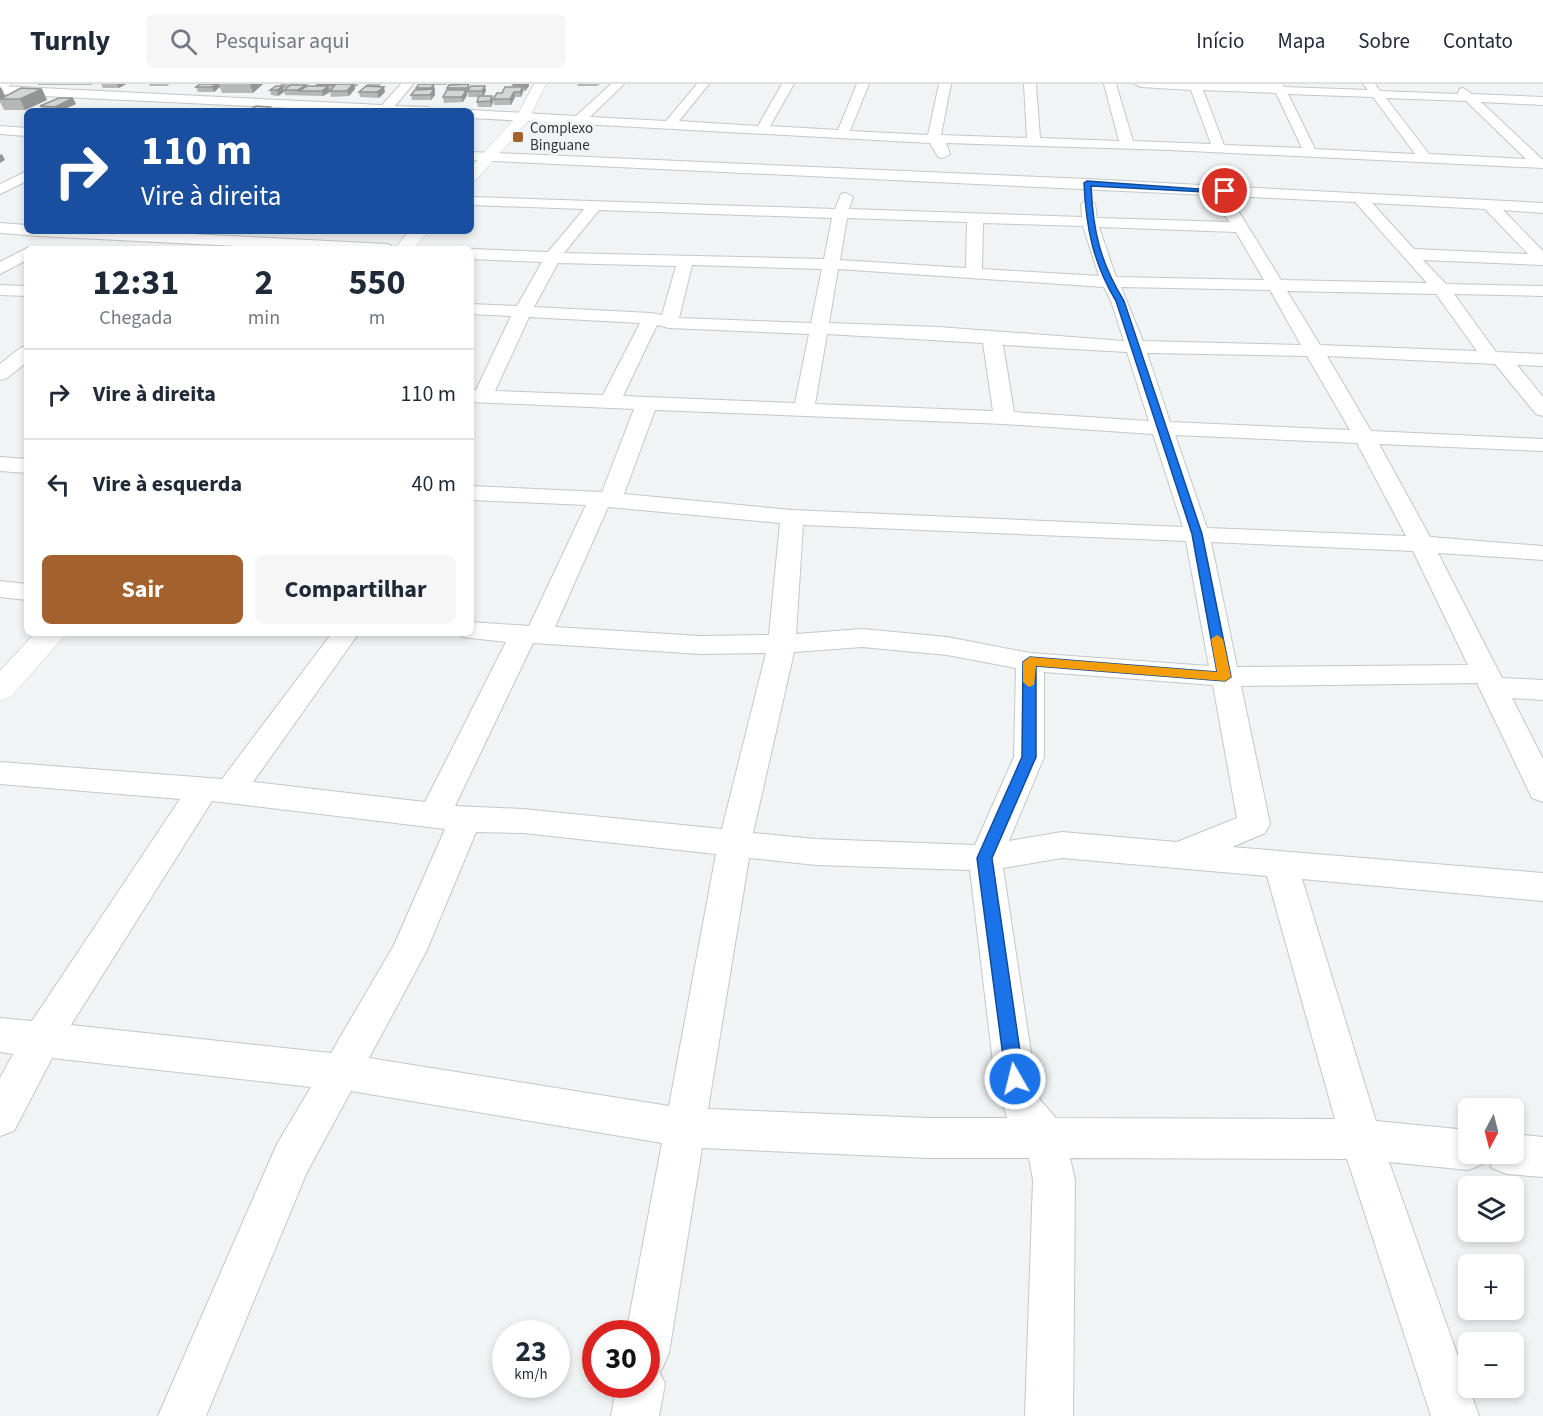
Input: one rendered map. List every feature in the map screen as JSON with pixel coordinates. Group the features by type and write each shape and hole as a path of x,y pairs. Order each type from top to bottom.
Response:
{"street":[{"path":"115,94 131,84"},
{"path":"2,89 250,101 317,108 386,108 407,84"},
{"path":"474,173 523,118 540,84"},
{"path":"578,121 618,84"},
{"path":"669,125 703,84"},
{"path":"762,129 788,84"},
{"path":"843,133 863,84"},
{"path":"934,138 945,84"},
{"path":"1030,84 1034,142"},
{"path":"1110,84 1127,144"},
{"path":"1141,84 1373,89 1469,98 1543,101"},
{"path":"1455,84 1541,164"},
{"path":"1195,85 1220,148"},
{"path":"1279,87 1310,152"},
{"path":"1373,89 1425,158"},
{"path":"250,101 264,90"},
{"path":"153,108 173,97"},
{"path":"474,114 934,138 1127,144 1172,151 1220,148 1541,164"},
{"path":"721,157 736,128"},
{"path":"0,130 24,132"},
{"path":"934,138 943,149 944,178"},
{"path":"474,156 721,157 853,174 1087,183 1180,183 1268,194 1543,208"},
{"path":"1398,157 1435,203"},
{"path":"804,410 821,328 840,215 853,174"},
{"path":"0,180 23,179"},
{"path":"0,190 23,179"},
{"path":"1087,183 1089,223 1097,254 1120,301 1197,534 1254,824 1182,854"},
{"path":"1180,183 1206,198 1237,221 1365,438 1422,544 1543,790"},
{"path":"474,201 1089,223 1237,221 1268,194"},
{"path":"1361,200 1440,288 1496,358 1543,410"},
{"path":"595,205 552,258 477,396 646,405 1004,418 1543,446"},
{"path":"1489,205 1543,260"},
{"path":"974,273 975,219"},
{"path":"0,228 24,230"},
{"path":"38,246 59,234"},
{"path":"94,234 333,246"},
{"path":"297,244 309,234"},
{"path":"406,246 417,234"},
{"path":"474,254 831,264 1109,282 1543,291"},
{"path":"1409,254 1543,260"},
{"path":"0,269 24,255"},
{"path":"610,402 660,321 685,261"},
{"path":"0,290 24,291"},
{"path":"474,309 1136,347 1543,360"},
{"path":"992,338 1004,418"},
{"path":"9,369 24,355"},
{"path":"182,1416 292,1158 408,952 450,818 530,636 605,499 646,405"},
{"path":"0,464 24,466"},
{"path":"474,493 605,499 792,517 1422,544 1543,553"},
{"path":"652,1320 735,842 782,644 792,517"},
{"path":"0,590 24,592"},
{"path":"474,631 701,645 782,644 862,638 947,646 1030,662 1225,677 1489,681 1543,690"},
{"path":"0,690 49,636"},
{"path":"0,1117 41,1040 216,791 344,636"},
{"path":"1030,662 1029,757 985,858 1015,1079 1023,1110 1046,1138 1054,1180 1049,1416"},
{"path":"0,773 216,791 450,818 523,821 816,852 985,858 1062,845 1280,862 1543,887"},
{"path":"1280,862 1361,1139 1455,1416"},
{"path":"0,1035 342,1072 687,1128 930,1138 1361,1139 1458,1149"},
{"path":"1524,1155 1543,1157"},
{"path":"635,1416 638,1398"}],"building":[{"path":"200,84 216,84 212,87 196,87"},
{"path":"336,84 353,84 347,91 330,91"},
{"path":"419,84 434,84 431,88 416,88"},
{"path":"469,84 467,88 447,88 449,85"},
{"path":"291,85 306,85 298,90 284,90"},
{"path":"276,86 283,86 277,90 270,90"},
{"path":"307,86 328,86 322,91 299,91"},
{"path":"366,86 384,87 377,92 359,92"},
{"path":"471,86 485,86 482,91 467,91"},
{"path":"505,87 523,87 520,92 514,92 510,99 493,99 497,93 502,93"},
{"path":"21,88 42,89 20,99 0,99"},
{"path":"434,89 430,95 411,95 415,90"},
{"path":"447,90 466,90 462,97 443,97"},
{"path":"479,96 492,96 490,101 477,102"},
{"path":"59,98 73,98 55,107 40,106"},
{"path":"256,106 270,107 268,108 253,108"}],"slow traffic":[{"path":"1029,682 1030,662 1225,677 1217,639"}],"place":[{"name":"Complexo Binguane","path":"518,137"}],"route":[{"path":"1015,1079 985,858 1029,757 1030,662 1225,677 1197,534 1120,301 1105,276 1097,254 1089,223 1087,183 1225,191"}]}
